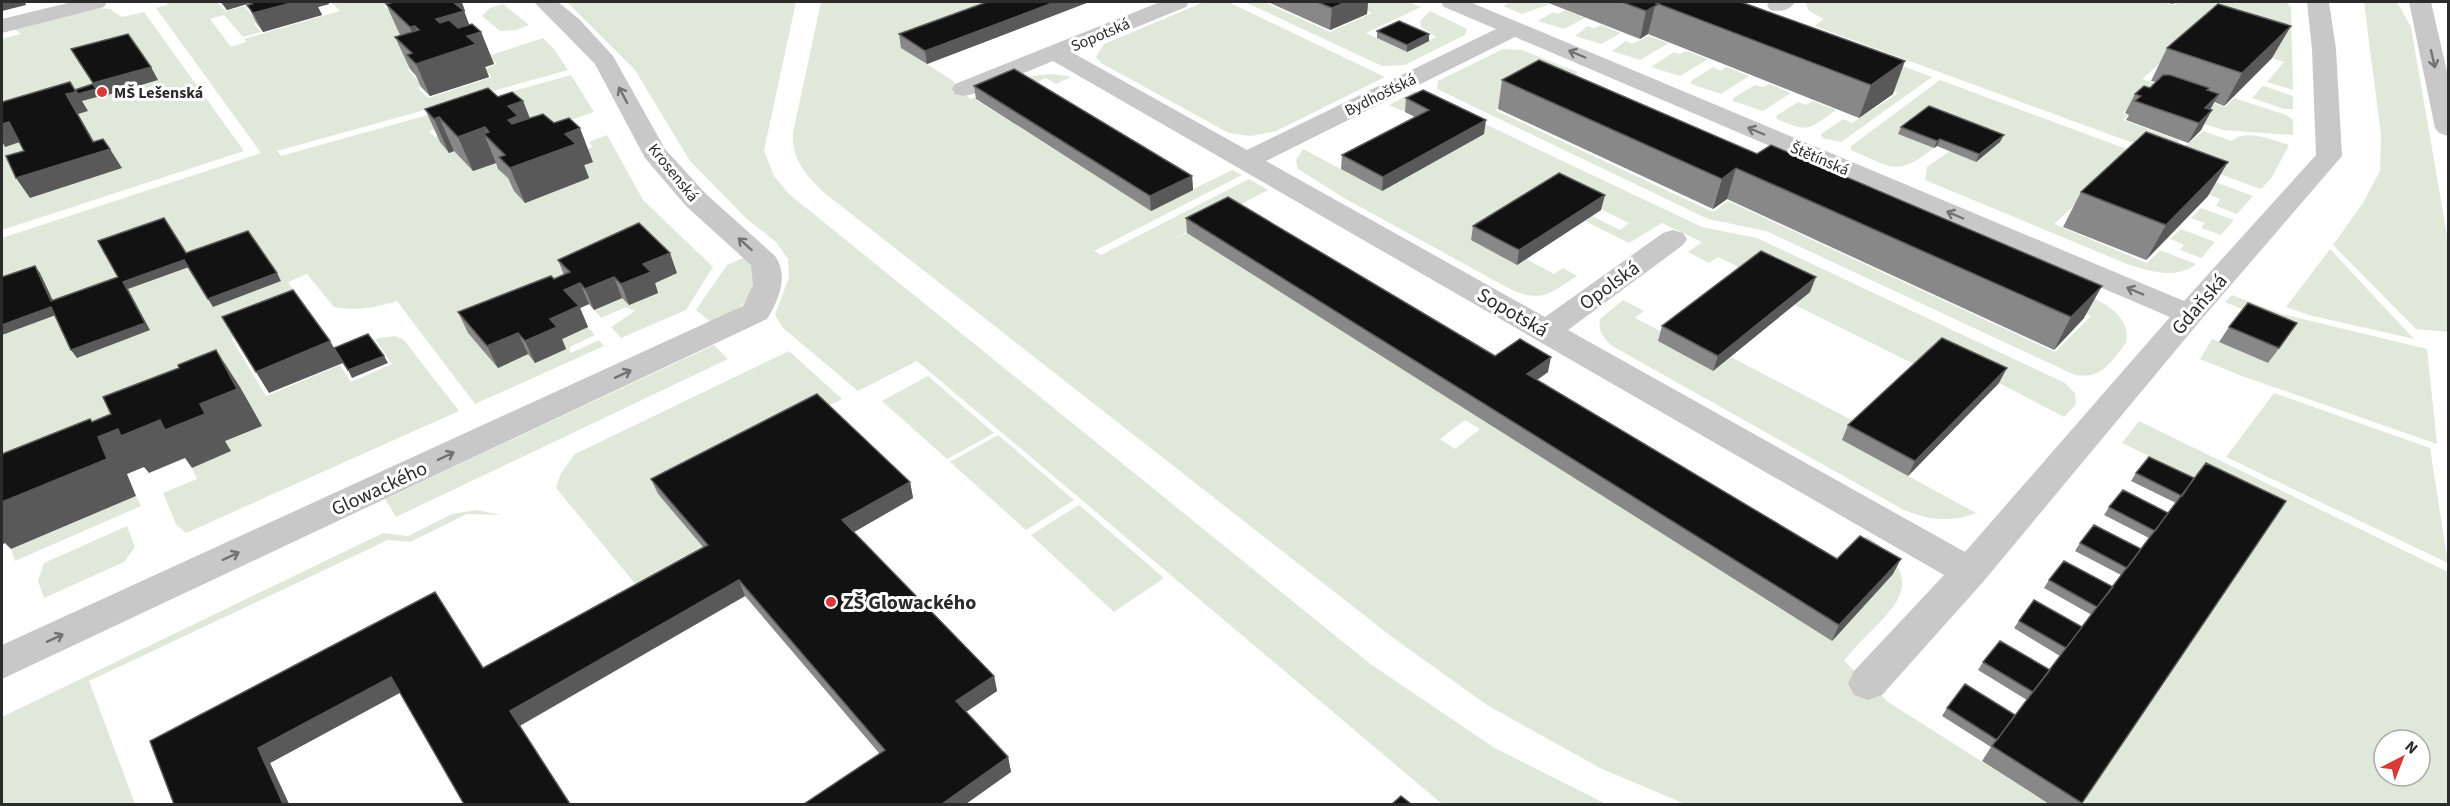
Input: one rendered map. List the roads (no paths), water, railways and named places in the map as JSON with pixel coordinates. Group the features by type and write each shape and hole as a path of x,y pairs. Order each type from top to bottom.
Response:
{"street":[{"path":"2,26 96,2"},
{"name":"Krosenská","path":"545,2 571,24 605,61 654,152 696,200 765,262 768,285 756,312"},
{"name":"Sopotská","path":"964,89 1178,2"},
{"name":"Štětínská","path":"1452,2 2188,314"},
{"name":"Gdaňská","path":"1868,683 1970,572 2188,314 2329,156 2324,49 2318,2"},
{"path":"2420,2 2448,128"},
{"name":"Bydhošťská","path":"1246,161 1515,28"},
{"name":"Sopotská","path":"1056,53 1970,572"},
{"name":"Opolská","path":"1546,331 1673,239"},
{"name":"Glowackého","path":"2,663 756,312"}],"place":[{"name":"MŠ Lešenská","path":"102,92"},
{"name":"ZŠ Glowackého","path":"831,602"}]}
